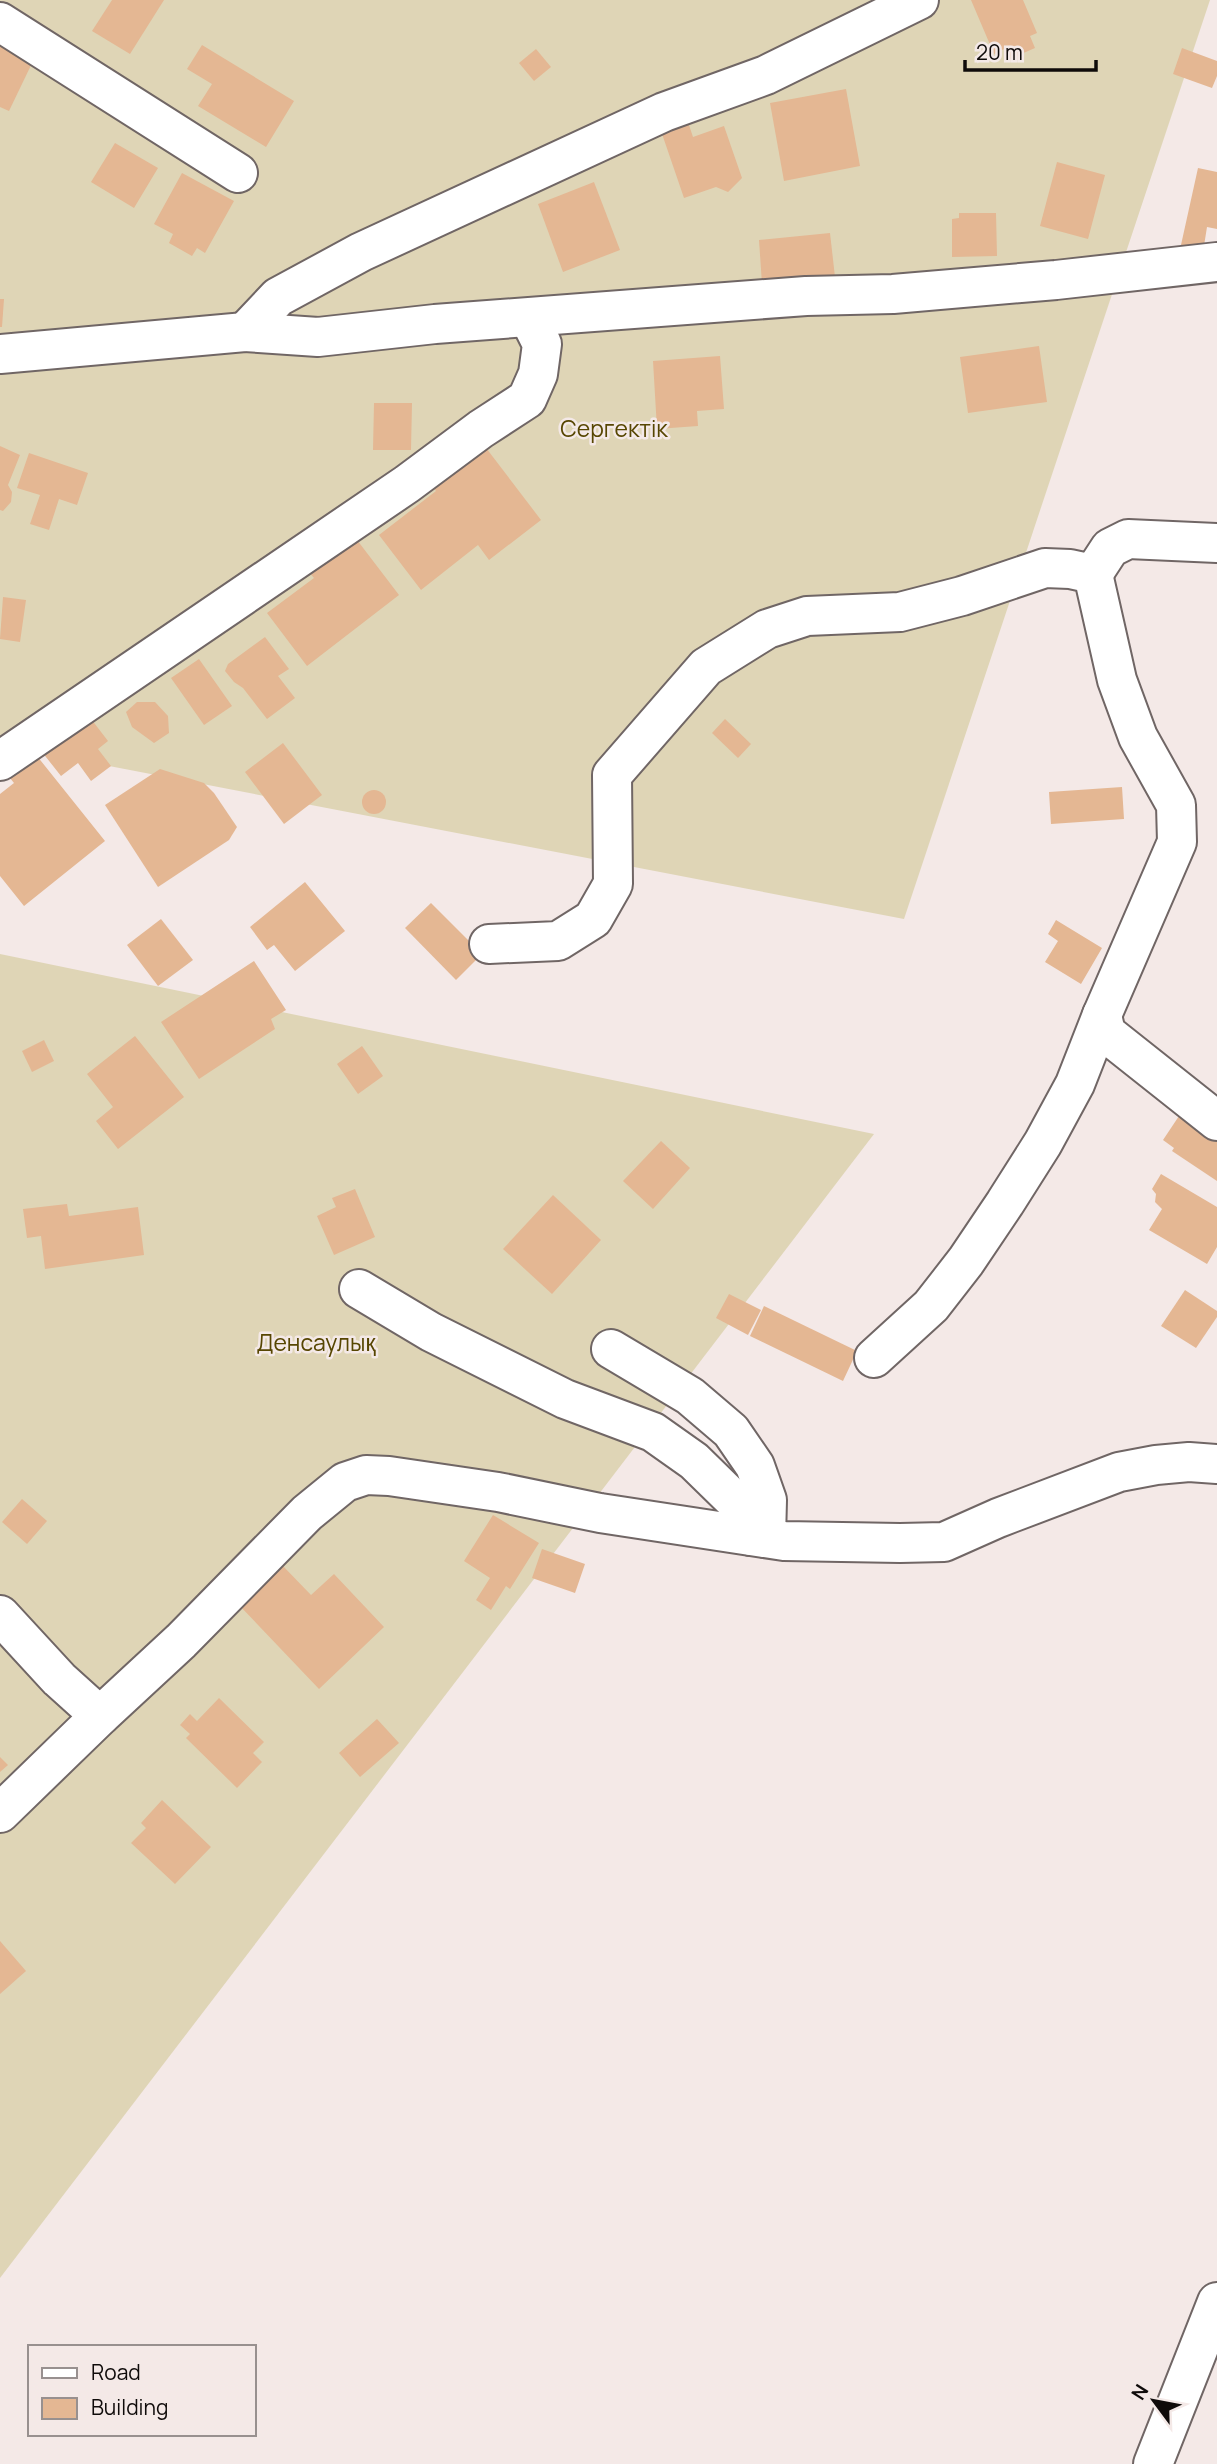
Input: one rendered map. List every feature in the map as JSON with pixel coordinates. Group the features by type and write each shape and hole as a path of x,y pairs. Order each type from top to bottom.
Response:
{"street":[{"path":"245,332 278,297 361,252 664,112 766,75 919,0"},
{"path":"0,22 238,173"},
{"path":"0,354 245,332 318,337 435,324 806,296 893,294 1217,262"},
{"path":"0,761 407,484 481,429 527,399 538,374 542,344 529,318"},
{"path":"874,1358 931,1306 966,1261 1043,1143 1082,1069 1102,1015 1177,842 1176,805 1138,737 1117,680 1093,574 1110,548 1128,539 1217,543"},
{"path":"489,944 558,941 593,919 613,884 612,775 706,667 736,647 767,629 807,616 900,612 962,596 1045,568 1070,569 1093,574"},
{"path":"1102,1015 1106,1033 1217,1121"},
{"path":"1082,1069 1122,1047"},
{"path":"359,1289 431,1332 565,1399 653,1432 694,1461 737,1503 759,1537"},
{"path":"611,1349 690,1396 731,1431 755,1466 767,1500 759,1537"},
{"path":"0,1812 181,1642 307,1513 345,1482 366,1475 498,1492 600,1513 759,1537 849,1543 944,1542 998,1518 1119,1472 1189,1462 1217,1464"},
{"path":"0,1615 59,1679 100,1716"},
{"path":"1153,2464 1217,2302"}],"green space":[{"name":"Сергектік","path":"0,0 1210,0 904,919 0,745"},
{"name":"Денсаулық","path":"0,954 874,1134 0,2278"}],"building":[{"path":"112,0 164,0 130,54 92,31"},
{"path":"971,0 1023,0 1037,33 1030,36 1035,48 1010,59 1006,48 994,54"},
{"path":"0,42 34,59 9,111 0,107"},
{"path":"202,45 294,101 266,147 198,106 212,84 187,69"},
{"path":"1182,48 1217,61 1217,76 1212,88 1173,74"},
{"path":"536,49 551,67 534,81 519,63"},
{"path":"846,89 860,166 784,181 770,103"},
{"path":"687,119 693,137 724,126 742,178 728,192 716,187 684,198 660,128"},
{"path":"115,143 158,168 134,208 91,182"},
{"path":"1057,162 1105,175 1088,239 1040,226"},
{"path":"1198,168 1217,172 1217,229 1207,227 1203,252 1179,254"},
{"path":"182,173 234,201 205,253 197,248 192,256 169,243 173,234 154,224"},
{"path":"594,182 620,250 563,272 538,204"},
{"path":"959,213 996,213 997,256 952,257 952,219 959,218"},
{"path":"830,233 835,277 762,284 759,240"},
{"path":"0,299 4,299 2,327 0,327"},
{"path":"1039,346 1047,402 968,413 960,357"},
{"path":"720,356 724,409 697,411 698,426 657,429 653,361"},
{"path":"374,403 412,403 411,450 373,450"},
{"path":"480,440 541,520 489,560 478,545 421,590 379,535 436,491 428,480"},
{"path":"0,446 20,455 8,485 12,492 11,502 3,511 0,510"},
{"path":"29,453 88,473 77,505 59,499 49,530 30,524 40,495 17,488"},
{"path":"354,536 399,595 307,666 267,613 314,578 308,571"},
{"path":"3,597 26,600 20,642 0,639"},
{"path":"265,637 289,669 278,676 295,698 267,719 243,688 225,671 228,664"},
{"path":"199,659 232,706 204,725 171,678"},
{"path":"137,702 155,702 168,716 169,733 154,743 132,727 126,712"},
{"path":"88,715 108,741 98,749 111,766 91,781 78,763 61,776 42,752"},
{"path":"725,719 751,744 738,758 712,733"},
{"path":"283,743 322,795 284,824 245,772"},
{"path":"33,751 105,841 24,906 0,876 0,794 14,783 6,773"},
{"path":"160,769 204,783 237,827 229,840 158,887 105,805"},
{"path":"1122,787 1124,819 1051,824 1049,792"},
{"path":"374,790 382,794 386,802 382,810 374,814 366,810 362,802 366,794"},
{"path":"305,882 345,931 295,971 274,945 267,950 250,927"},
{"path":"431,903 482,954 456,980 405,928"},
{"path":"161,919 193,960 158,986 127,945"},
{"path":"1056,920 1102,948 1081,984 1045,962 1058,941 1048,934"},
{"path":"254,961 286,1010 271,1019 275,1029 199,1079 161,1022"},
{"path":"135,1036 184,1097 118,1149 96,1121 113,1107 87,1074"},
{"path":"44,1040 54,1061 32,1072 22,1051"},
{"path":"362,1046 383,1076 358,1094 337,1064"},
{"path":"1179,1116 1217,1135 1217,1181 1172,1151 1174,1148 1163,1140"},
{"path":"661,1141 690,1168 653,1209 623,1181"},
{"path":"1161,1174 1217,1207 1217,1247 1207,1264 1149,1230 1162,1209 1155,1202 1156,1194 1152,1189"},
{"path":"355,1189 375,1237 334,1255 317,1216 336,1207 332,1198"},
{"path":"553,1195 601,1240 552,1294 503,1249"},
{"path":"67,1204 69,1216 138,1207 144,1255 45,1269 41,1236 27,1238 23,1209"},
{"path":"1185,1290 1217,1311 1217,1317 1196,1348 1161,1326"},
{"path":"729,1294 761,1310 748,1335 716,1318"},
{"path":"764,1306 857,1351 843,1381 750,1336"},
{"path":"22,1499 47,1521 27,1544 2,1522"},
{"path":"493,1515 539,1543 510,1589 506,1586 491,1610 476,1600 490,1578 464,1561"},
{"path":"542,1549 585,1564 575,1593 532,1578"},
{"path":"282,1565 311,1595 334,1574 384,1627 319,1689 239,1605"},
{"path":"219,1698 264,1742 253,1753 262,1762 237,1788 186,1738 190,1734 180,1725 190,1714 197,1721"},
{"path":"377,1719 399,1743 360,1777 339,1753"},
{"path":"0,1757 8,1765 0,1772"},
{"path":"162,1800 211,1847 175,1884 131,1843 146,1828 141,1823"},
{"path":"0,1941 26,1971 0,1994"}]}
